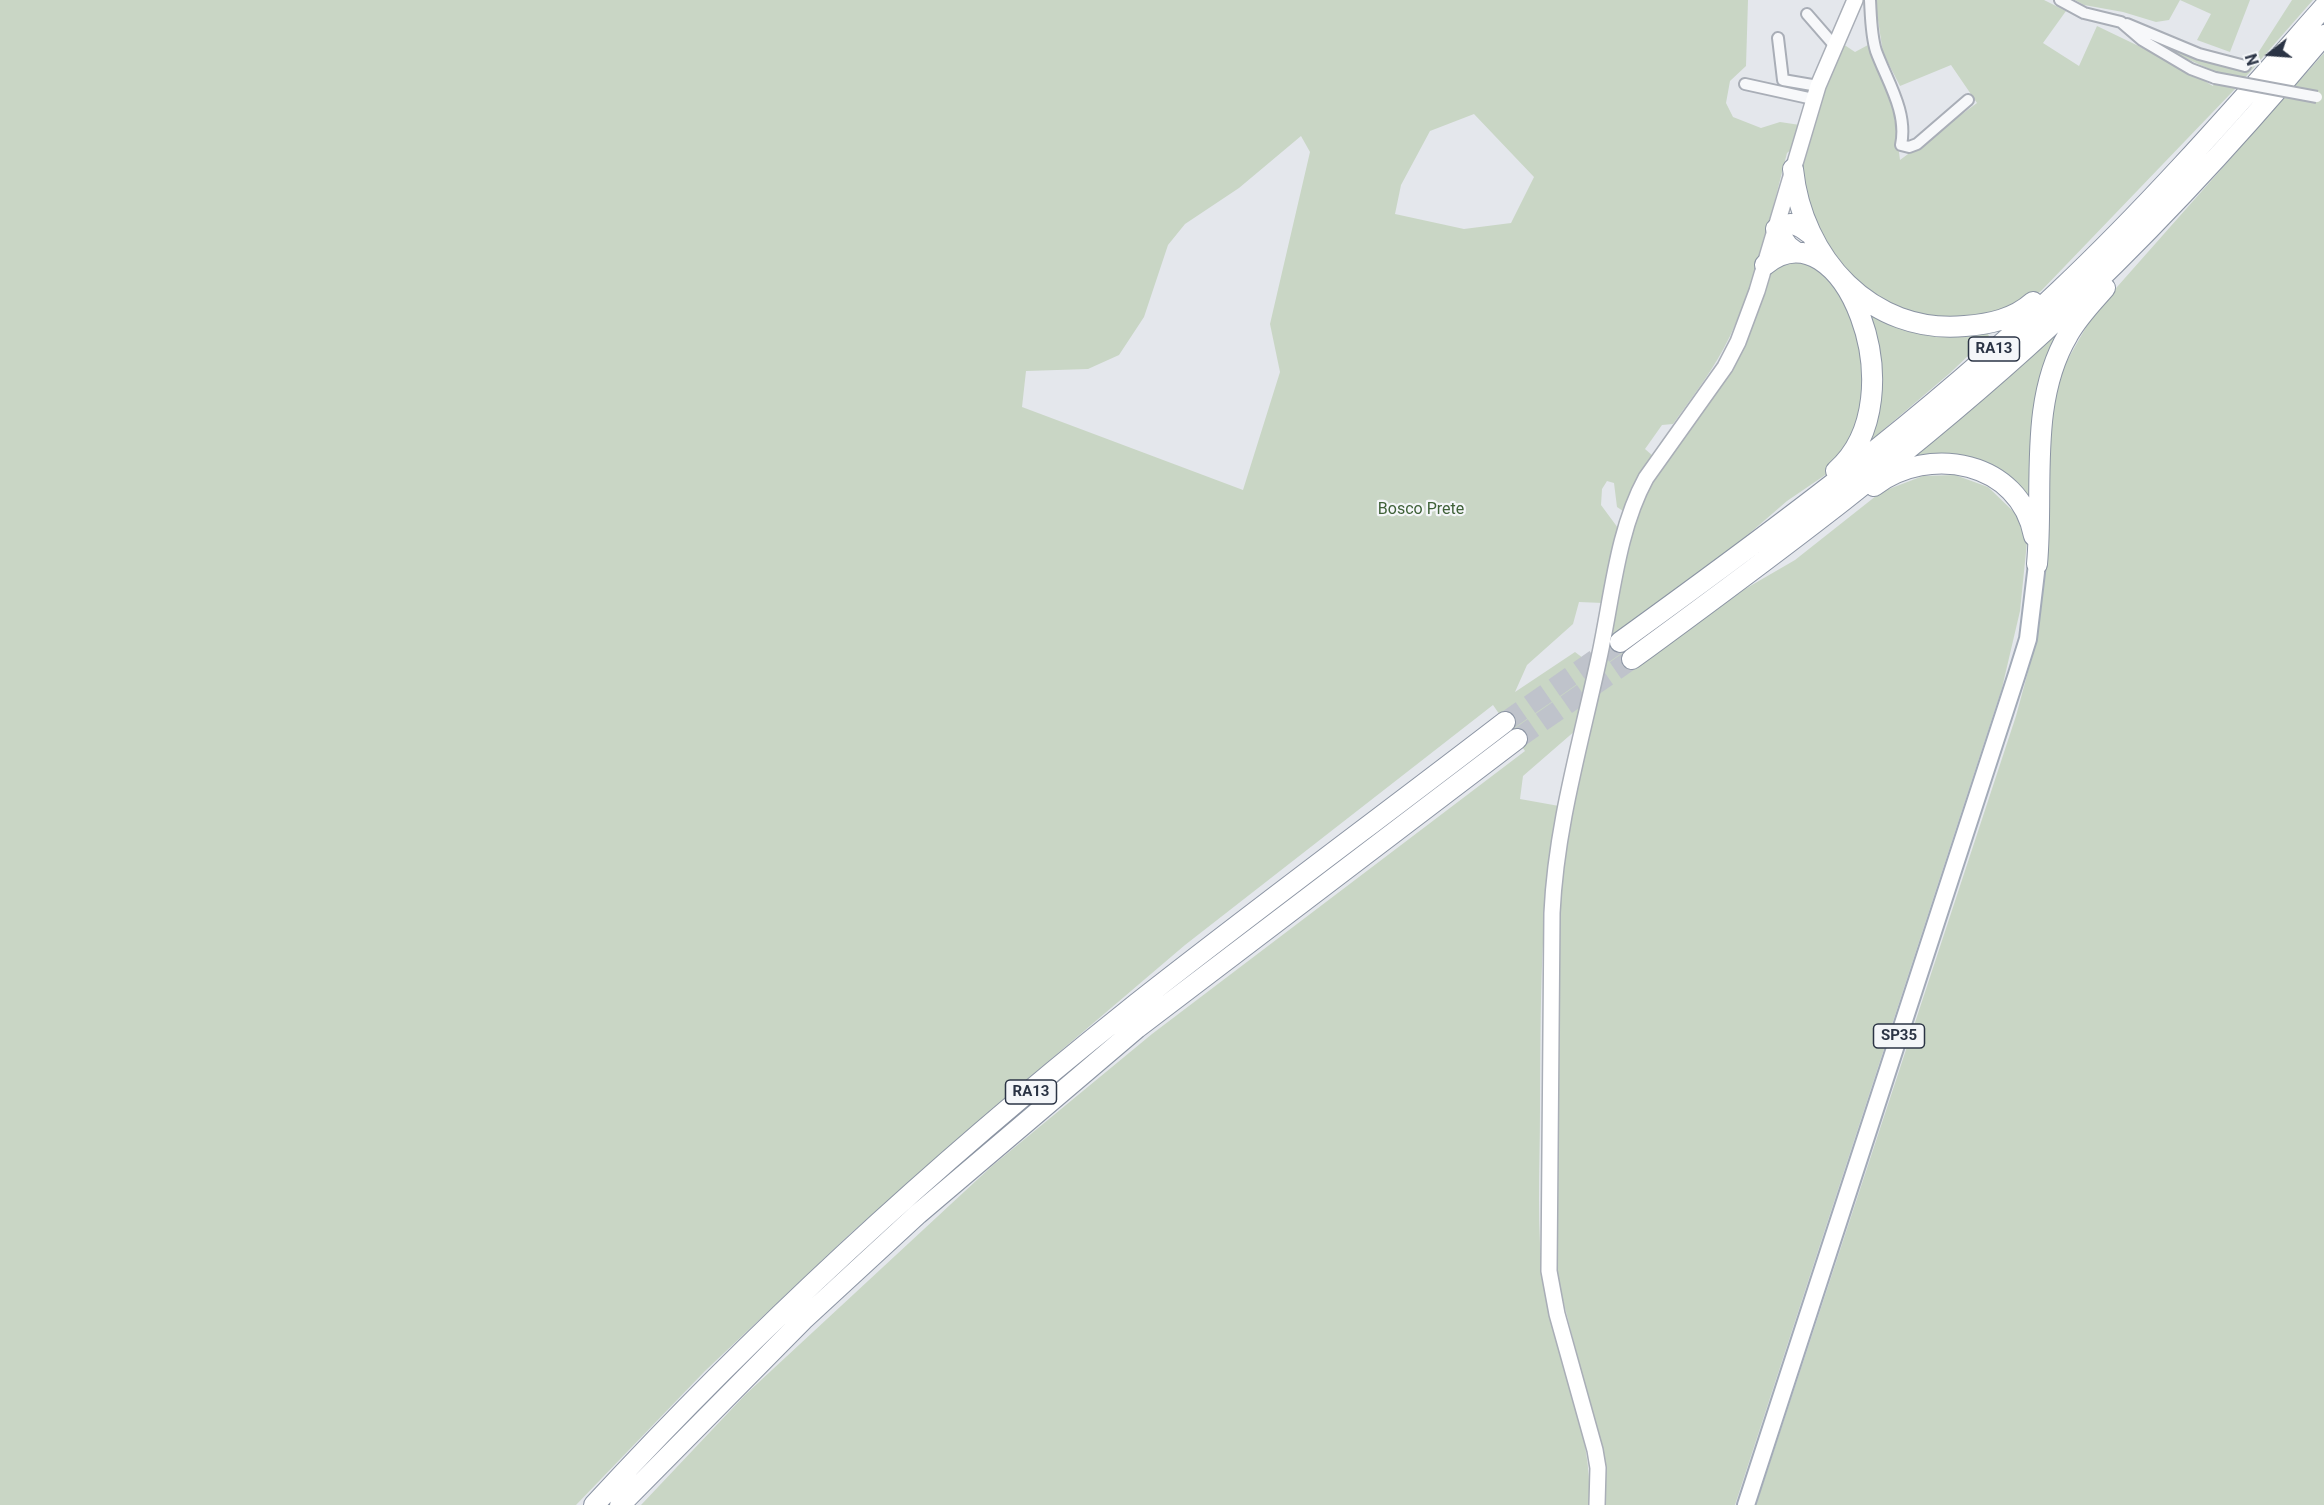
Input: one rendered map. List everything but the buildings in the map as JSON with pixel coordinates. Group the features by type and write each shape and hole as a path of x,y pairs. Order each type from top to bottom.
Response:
{"highway":[{"name":"RA13","path":"1620,642 1726,565 1898,432 2059,292 2166,185 2324,7"},
{"name":"RA13","path":"1632,659 1739,580 1947,415 2046,329 2132,245 2244,126 2324,36"},
{"path":"1809,233 1794,224 1776,229 1788,246 1796,252 1816,258 1863,297 1915,322 1955,327 1993,322 2014,315 2029,305 2088,254 2270,68"},
{"path":"2037,564 2040,529 2041,419 2053,367 2067,336 2077,320 2182,202 2244,126"},
{"path":"1726,565 1770,523 1842,466 1864,430 1871,403 1873,360 1862,319 1809,233 1796,191 1793,169"},
{"path":"1765,266 1781,255 1796,252"},
{"path":"1739,580 1795,546 1882,480 1916,466 1940,463 1964,465 1987,473 2008,487 2021,501 2033,530 2037,564"},
{"name":"RA13","path":"594,1505 689,1404 790,1306 976,1139 1124,1014 1505,722"},
{"name":"RA13","path":"620,1505 803,1320 918,1214 1137,1028 1517,739"}],"main road":[{"path":"1597,1505 1598,1468 1595,1450 1557,1314 1548,1271 1552,913 1557,856 1614,586 1637,497 1653,467 1732,355 1749,316 1765,266 1816,92 1855,0"},
{"name":"SP35","path":"1746,1505 2028,639 2037,564"}],"street":[{"path":"1870,0 1876,49 1891,84 1902,124 1901,145 1909,147 1917,144 1968,100"},
{"path":"2060,0 2084,13 2121,22 2199,54 2245,66"},
{"path":"1807,14 1834,45"},
{"path":"2121,22 2142,40 2191,69 2215,78 2320,98"},
{"path":"1778,38 1783,80 1816,92"},
{"path":"1745,84 1816,92"}],"green space":[{"name":"Bosco Prete","path":"0,0 1748,0 1746,66 1730,81 1726,103 1733,117 1761,128 1780,122 1800,125 1792,149 1787,153 1763,246 1748,292 1730,336 1711,371 1673,424 1662,425 1645,449 1653,456 1623,511 1617,507 1614,483 1607,481 1602,489 1601,505 1618,528 1603,603 1579,602 1573,624 1527,665 1515,692 1575,652 1583,658 1589,669 1576,730 1523,776 1520,799 1559,806 1552,843 1542,957 1539,1221 1544,1287 1549,1314 1586,1449 1589,1505 641,1505 745,1395 992,1166 1152,1034 1525,751 1493,705 1185,945 851,1233 705,1371 576,1505 0,1505","holes":["1474,114 1534,177 1511,223 1464,229 1395,214 1401,185 1430,131","1301,136 1310,152 1270,324 1280,372 1243,490 1022,407 1026,371 1088,369 1119,355 1144,317 1168,245 1185,224 1239,188"]},
{"path":"1875,0 2044,0 2066,11 2043,43 2079,66 2097,26 2176,64 2213,86 2216,72 2140,33 2183,52 2243,70 2249,67 2292,0 2313,0 2235,89 2041,291 2028,300 1985,318 1923,318 1866,291 1821,240 1800,172 1820,101 1843,44 1855,52 1868,45 1892,99 1900,160 1977,103 1951,65 1900,86 1883,53"},
{"path":"2075,0 2180,0 2169,20 2156,22 2123,12 2084,5"},
{"path":"2180,0 2250,0 2230,52 2197,40 2211,14"},
{"path":"2324,53 2324,1505 1756,1505 2016,716 2029,668 2045,564 2049,436 2059,375 2094,313"},
{"path":"1804,261 1831,281 1849,307 1867,369 1858,426 1831,471 1787,501 1743,539 1616,636 1638,667 1745,589 1795,560 1881,492 1923,476 1955,475 1988,487 2015,513 2027,542 2020,611 2002,688 1735,1505 1604,1505 1604,1459 1556,1273 1560,870 1622,572 1632,532 1648,487 1775,266"},
{"path":"1865,306 1987,332 1989,336 1950,373 1869,442"},
{"path":"2062,329 2043,368 2039,389 2033,512 2026,495 2013,479 1998,470 1909,462"}],"tunnel":[{"path":"1505,722 1620,642"},
{"path":"1517,739 1632,659"}]}
